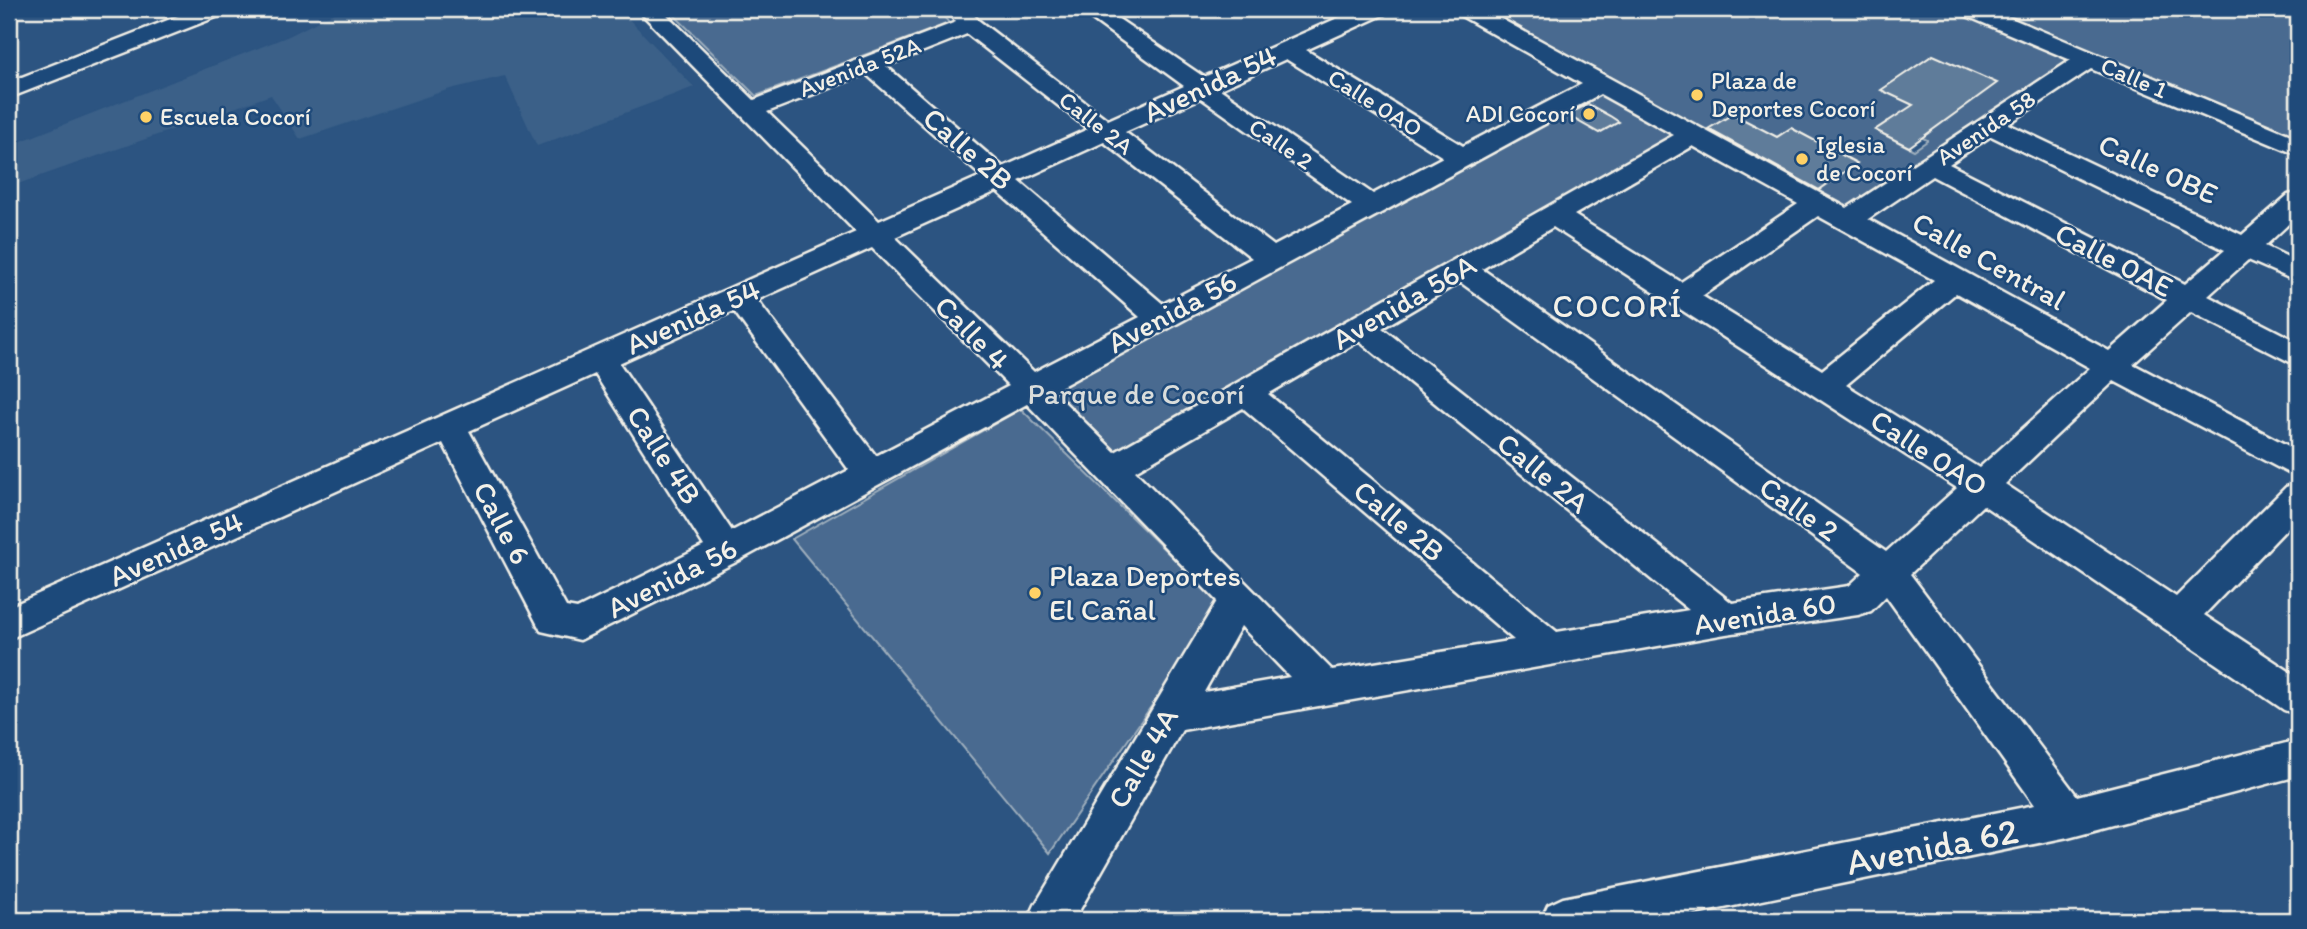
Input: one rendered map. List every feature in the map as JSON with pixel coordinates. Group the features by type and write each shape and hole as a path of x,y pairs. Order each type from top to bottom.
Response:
{"street":[{"path":"9,91 216,9"},
{"name":"Calle 4","path":"648,9 1112,469 1325,688"},
{"name":"Calle 2","path":"1089,9 1371,205"},
{"name":"Avenida 54","path":"9,624 1377,9"},
{"name":"Calle Central","path":"1466,9 2111,366 2298,466"},
{"name":"Calle 1","path":"1970,9 2298,147"},
{"name":"Avenida 52A","path":"750,110 869,64 964,17"},
{"name":"Calle 2A","path":"964,17 1272,259"},
{"name":"Calle 0AO","path":"1287,49 1462,158"},
{"name":"Avenida 58","path":"1847,220 2089,59"},
{"name":"Calle 2B","path":"869,64 1161,319"},
{"name":"Avenida 56","path":"554,620 580,625 726,551 1602,83"},
{"name":"Calle 0BE","path":"1989,125 2298,273"},
{"name":"Avenida 56A","path":"1112,469 1695,134"},
{"name":"Calle 0AE","path":"1930,165 2298,355"},
{"name":"Avenida 60","path":"1168,715 1551,649 1858,600 2111,366 2298,201"},
{"path":"1681,296 1818,202"},
{"name":"Calle 0AO","path":"1555,216 1981,486 2176,619 2298,698"},
{"name":"Calle 2","path":"1462,269 1889,573 2068,818"},
{"path":"1824,386 1954,279"},
{"path":"739,297 871,474"},
{"name":"Calle 2A","path":"1361,327 1726,620"},
{"name":"Calle 4B","path":"601,359 726,551"},
{"name":"Calle 2B","path":"1246,393 1551,649"},
{"name":"Calle 6","path":"450,426 554,620"},
{"path":"2176,619 2298,496"},
{"name":"Calle 4A","path":"1050,920 1239,597"},
{"name":"Avenida 62","path":"1563,920 2068,818 2298,758"}],"shaded area":[{"name":"Escuela Cocorí","path":"342,9 619,9 694,87 537,146 505,76 450,89 300,139 271,95 9,187 9,146 289,36"}],"green space":[{"path":"668,9 938,9 949,23 756,96"},
{"path":"1479,9 1952,9 2074,62 1850,212 1815,192 1856,163 1791,128 1746,156","holes":["1888,121 1927,140 1914,150 1875,130"]},
{"path":"1988,9 2298,9 2298,139"},
{"name":"Parque de Cocorí","path":"1604,88 1683,134 1123,458 1049,385"},
{"path":"1021,409 1221,605 1050,853 792,539"}],"building":[{"path":"1933,55 1997,83 1909,147 1875,130 1913,105 1881,90"},
{"path":"1588,104 1619,122 1599,133 1567,115"},
{"name":"Iglesia de Cocorí","path":"1733,114 1777,137 1791,128 1857,163 1819,190 1708,129"}],"place":[{"name":"Plaza de Deportes Cocorí","path":"1697,95"},
{"name":"ADI Cocorí","path":"1589,114"},
{"name":"Escuela Cocorí","path":"146,117"},
{"name":"Iglesia de Cocorí","path":"1802,159"},
{"name":"Plaza Deportes El Cañal","path":"1035,593"}],"district":[{"name":"COCORÍ","path":"1618,306"}]}
